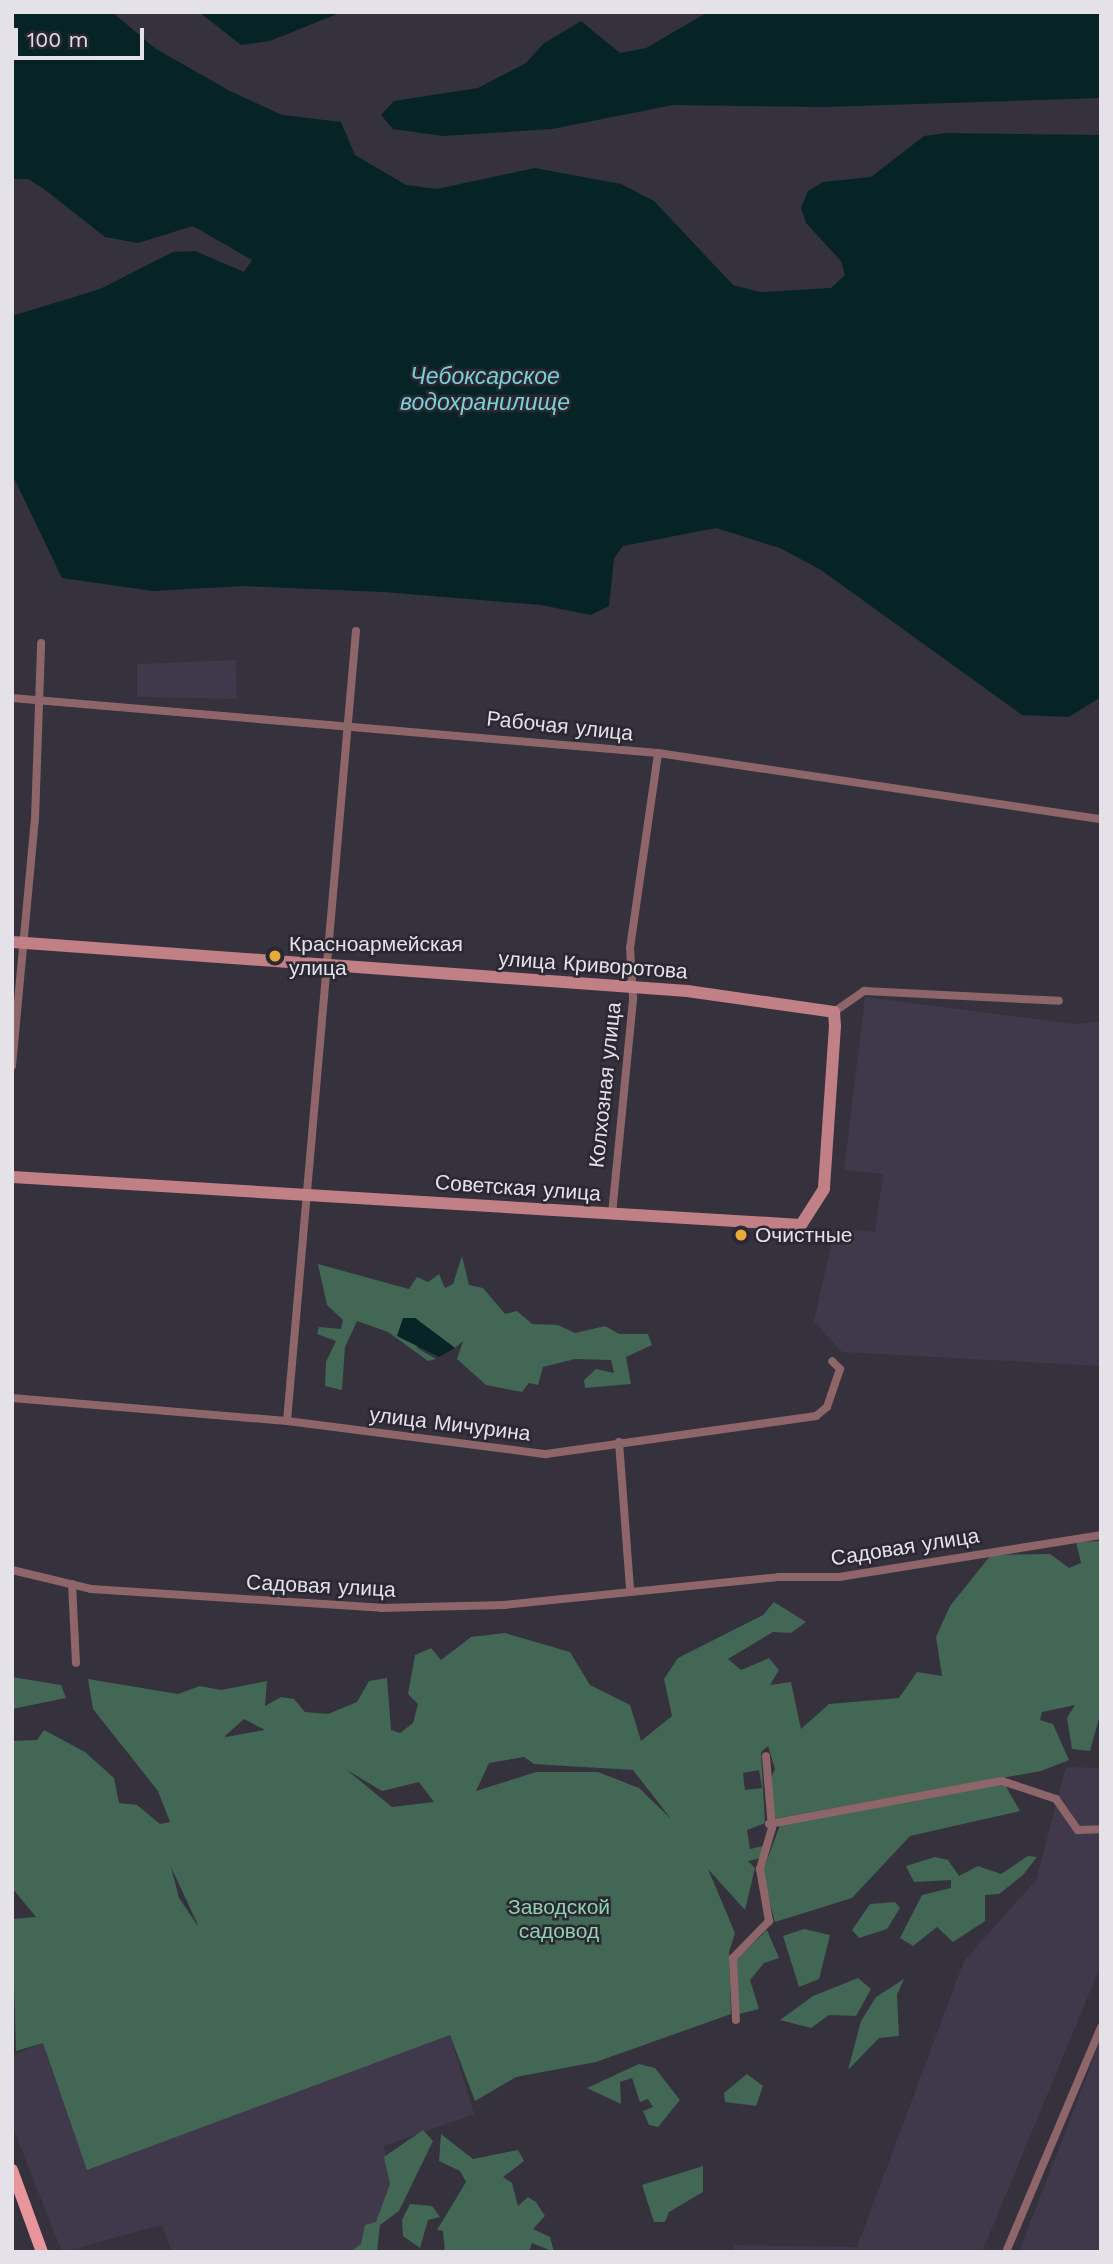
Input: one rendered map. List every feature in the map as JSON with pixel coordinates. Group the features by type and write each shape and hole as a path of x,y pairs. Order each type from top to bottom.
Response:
{"main road":[{"path":"12,2170 42,2252"}],"street":[{"path":"287,1421 329,968 356,631"},
{"path":"12,1066 16,942 41,700 41,643"},
{"name":"Рабочая улица","path":"12,698 349,723 658,753 1101,819"},
{"name":"Колхозная улица","path":"612,1214 633,998 628,986 658,753"},
{"name":"улица Криворотова","path":"16,942 329,968 628,986 834,1012"},
{"path":"834,1012 864,991 1059,1001"},
{"name":"Советская улица","path":"12,1177 801,1225 812,1216 824,1189 834,1012"},
{"name":"улица Мичурина","path":"12,1398 287,1421 546,1454 816,1416 827,1407 840,1370 832,1361"},
{"path":"619,1442 630,1590"},
{"name":"Садовая улица","path":"12,1570 72,1584 381,1608 504,1605 630,1590 839,1577 1101,1535"},
{"path":"72,1584 76,1663"},
{"path":"736,2020 733,1958 769,1921 760,1870 770,1846 772,1769 766,1756"},
{"path":"769,1824 1002,1781 1056,1800 1078,1830 1101,1829"},
{"path":"1006,2252 1101,2027"}],"shaded area":[{"path":"236,660 237,699 137,697 137,664"},
{"path":"865,997 1074,1024 1101,1021 1101,1366 842,1352 814,1321 835,1228 875,1232 883,1174 844,1170"},
{"path":"1066,1767 1101,1768 1101,1965 982,2252 732,2252 735,2245 857,2247 964,1961 1036,1880"},
{"path":"450,2035 474,2114 384,2146 393,2189 375,2240 364,2252 172,2252 162,2225 62,2252 12,2125 12,2056 43,2042 315,2082"},
{"path":"1101,2039 1101,2252 1019,2252"}],"green space":[{"path":"462,1256 469,1285 483,1288 505,1314 517,1311 532,1324 558,1325 575,1333 605,1326 619,1334 648,1334 652,1345 626,1357 631,1384 585,1388 584,1380 596,1369 614,1373 611,1360 575,1359 543,1367 538,1385 529,1383 522,1392 486,1385 457,1359 463,1341 455,1348 415,1318 417,1348 436,1359 428,1361 388,1332 357,1321 345,1347 342,1390 325,1386 326,1362 336,1341 317,1334 319,1327 341,1329 343,1320 327,1305 318,1264 409,1289 417,1277 428,1282 439,1274 445,1288 453,1284"},
{"name":"Заводской садовод","path":"1101,1541 1101,1711 1090,1751 1072,1749 1067,1718 1075,1705 1042,1712 1040,1720 1053,1724 1069,1760 1041,1771 772,1819 769,1783 775,1769 768,1746 761,1752 765,1823 747,1830 750,1849 767,1845 761,1858 748,1861 755,1868 745,1910 708,1869 735,1933 729,1952 731,2014 596,2062 516,2077 475,2101 450,2035 87,2170 43,2043 16,2051 12,1919 36,1917 12,1888 12,1741 37,1740 44,1730 85,1752 114,1778 119,1803 137,1805 160,1824 170,1822 158,1791 93,1709 88,1679 178,1694 200,1686 221,1690 267,1681 265,1706 281,1697 294,1699 305,1712 328,1714 357,1702 369,1681 387,1678 391,1730 400,1733 413,1723 418,1704 408,1694 415,1655 431,1648 441,1660 471,1637 505,1633 570,1652 590,1685 630,1705 641,1741 672,1716 664,1679 678,1658 763,1615 774,1602 806,1622 791,1633 773,1632 728,1659 741,1670 769,1658 779,1670 770,1685 791,1682 801,1729 829,1704 899,1698 917,1672 942,1676 936,1637 950,1606 991,1555 1050,1554 1069,1568 1081,1563 1076,1542","holes":["244,1719 265,1730 226,1737","524,1757 534,1764 633,1770 671,1819 639,1788 598,1772 536,1772 476,1791 489,1763","347,1770 382,1791 419,1782 434,1802 392,1807","759,1770 762,1788 745,1790 743,1773","171,1867 198,1925 179,1898"]},
{"path":"12,1677 61,1685 66,1698 12,1709"},
{"path":"1004,1783 1020,1811 910,1836 852,1898 775,1922 762,1874 780,1825"},
{"path":"1028,1856 1037,1857 1023,1875 999,1894 985,1895 985,1921 953,1942 937,1927 913,1946 900,1938 922,1895 951,1888 951,1880 914,1882 906,1866 935,1857 948,1860 959,1876 978,1866 1001,1874"},
{"path":"895,1902 900,1908 887,1929 859,1938 852,1930 870,1904"},
{"path":"804,1929 830,1935 819,1979 799,1987 783,1936"},
{"path":"767,1930 779,1958 764,1963 750,1980 759,2009 739,2014 736,1960"},
{"path":"858,1978 871,1989 856,2016 829,2015 811,2028 780,2020 813,1996"},
{"path":"904,1979 897,1995 899,2036 879,2038 848,2070 861,2021 876,1997"},
{"path":"639,2064 655,2068 680,2100 658,2127 649,2125 643,2111 653,2107 648,2099 640,2102 632,2078 620,2082 621,2104 587,2088"},
{"path":"747,2074 763,2086 756,2106 725,2102 724,2093"},
{"path":"423,2130 433,2141 399,2211 380,2225 377,2252 350,2252 361,2244 365,2225 376,2222 390,2184 384,2157"},
{"path":"441,2134 473,2159 518,2150 524,2161 503,2177 512,2183 518,2206 528,2197 536,2202 545,2216 533,2229 550,2237 554,2252 532,2243 529,2252 445,2252 443,2231 437,2230 466,2182 460,2171 439,2161"},
{"path":"703,2166 703,2192 669,2212 665,2222 654,2222 642,2185"},
{"path":"410,2204 432,2206 440,2217 428,2220 420,2248 403,2236 402,2220"}],"water":[{"name":"Чебоксарское водохранилище","path":"12,12 112,12 156,49 230,91 282,115 341,122 355,155 406,185 437,189 535,168 621,184 654,201 733,285 760,292 831,288 845,275 841,261 806,223 801,208 808,191 823,182 871,177 924,136 946,133 1101,135 1101,697 1069,717 1022,715 821,570 780,548 716,528 623,546 614,558 609,606 591,615 541,605 384,592 244,586 153,591 62,578 12,474 12,316 100,289 173,252 195,251 244,272 252,260 193,226 138,243 105,237 28,179 12,179"},
{"path":"199,12 342,12 270,41 241,45"},
{"path":"708,12 1101,12 1101,98 824,107 673,105 552,129 443,136 393,129 381,115 394,101 478,88 526,63 543,44 581,21 620,53 646,48"},
{"path":"403,1318 415,1318 455,1348 439,1357 397,1336"}],"place":[{"name":"Красноармейская улица","path":"275,956"},
{"name":"Очистные","path":"741,1235"}]}
